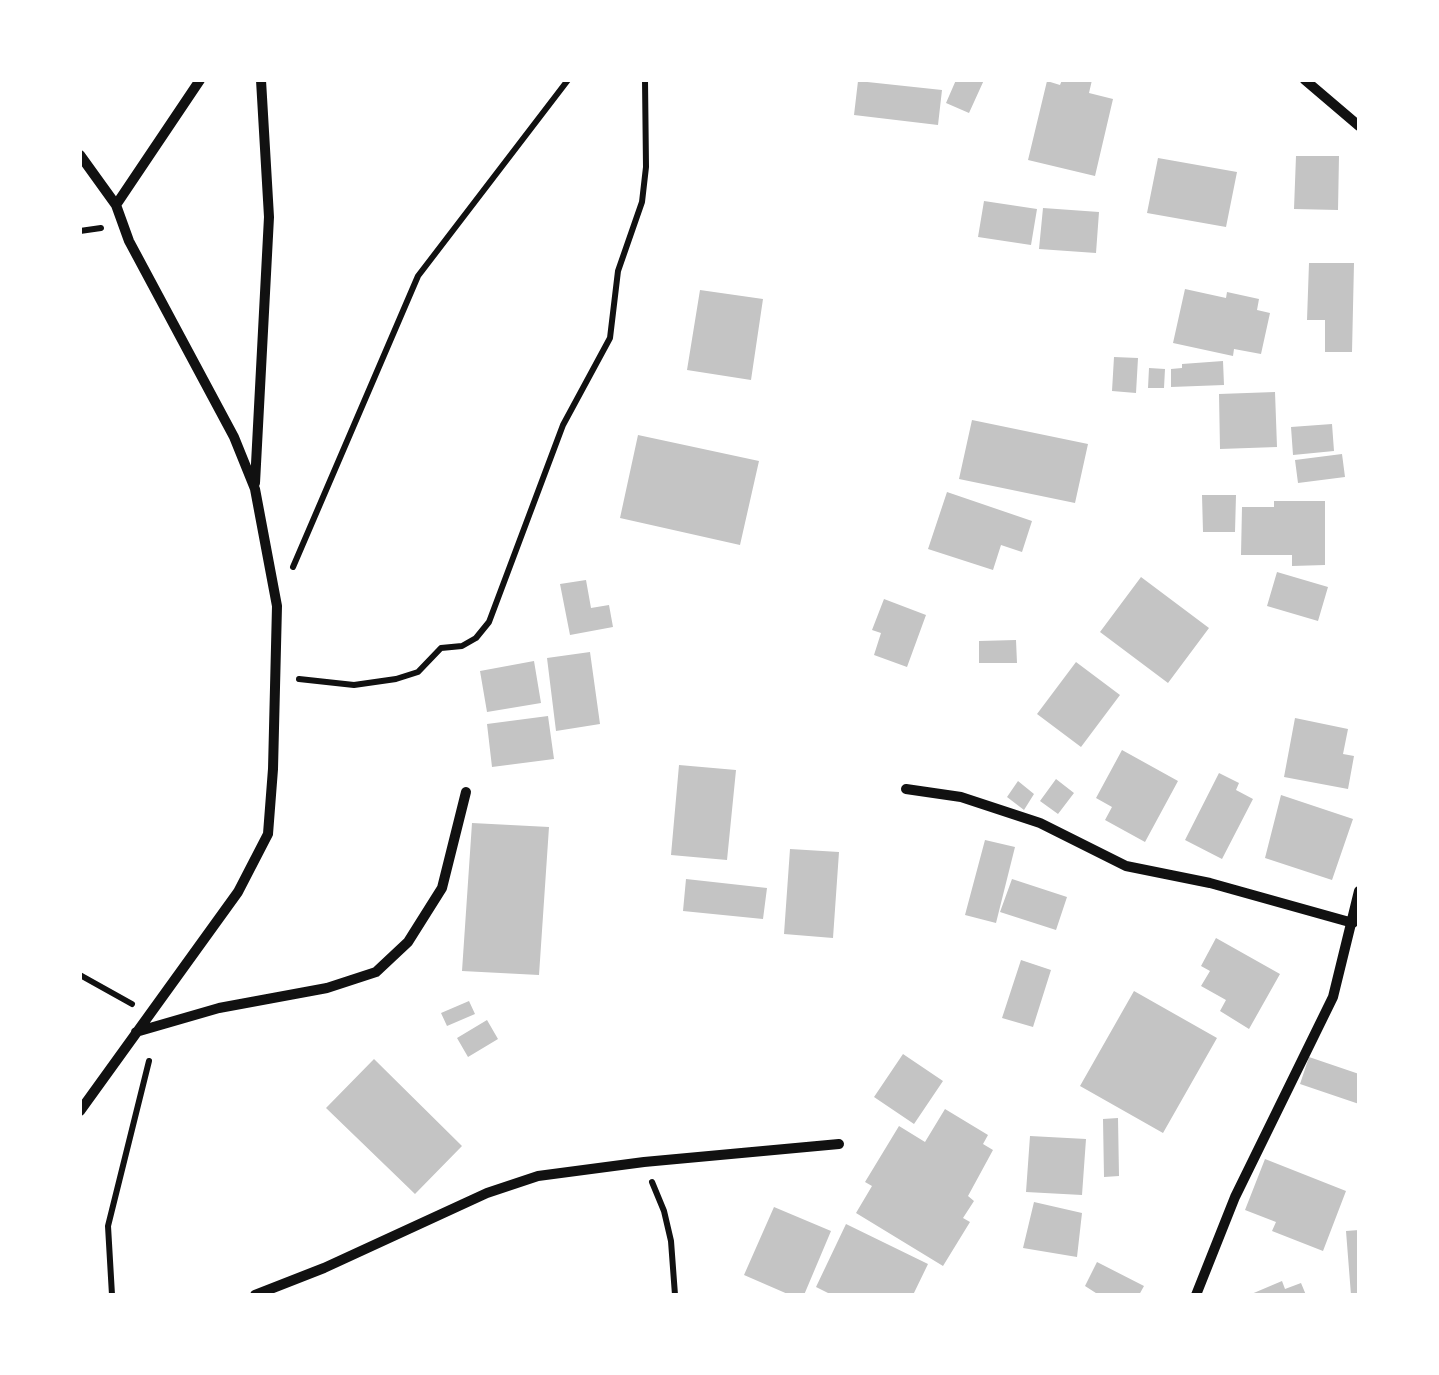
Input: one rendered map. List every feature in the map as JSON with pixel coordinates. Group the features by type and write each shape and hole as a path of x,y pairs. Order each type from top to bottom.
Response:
{"street":[{"path":"116,205 200,80"},
{"path":"254,490 269,217 262,80"},
{"path":"1305,80 1359,126"},
{"path":"80,155 116,205 129,241 234,437 254,490 277,606 268,834 238,892 80,1111"},
{"path":"906,789 961,797 1040,824 1126,866 1210,883 1353,922"},
{"path":"135,1032 219,1008 327,988 376,972 408,942 442,888 466,792"},
{"path":"1196,1295 1235,1198 1333,997 1359,891"},
{"path":"255,1295 324,1268 486,1193 538,1176 839,1144"}],"path":[{"path":"277,606 418,276 568,80"},
{"path":"276,683 299,679 354,685 418,672 441,648 462,646 476,638 489,622 563,425 610,338 618,271 642,202 646,167 645,80"},
{"path":"80,975 151,1014"},
{"path":"112,1295 108,1226 158,1026"},
{"path":"644,1162 664,1211 671,1241 675,1295"}],"building":[{"path":"956,80 984,80 969,113 946,103"},
{"path":"1062,80 1092,80 1089,93 1113,99 1095,176 1028,160 1047,81 1060,85"},
{"path":"858,81 942,90 938,125 854,115"},
{"path":"1296,156 1339,156 1338,210 1294,209"},
{"path":"1158,158 1237,172 1226,227 1147,213"},
{"path":"984,201 1037,209 1031,245 978,237"},
{"path":"1043,208 1099,212 1096,253 1039,249"},
{"path":"1309,263 1354,263 1352,352 1325,352 1325,320 1307,320"},
{"path":"1185,289 1226,298 1227,292 1259,299 1257,310 1270,313 1261,354 1234,349 1233,356 1173,343"},
{"path":"700,290 763,299 751,380 687,370"},
{"path":"1114,357 1138,358 1136,393 1112,391"},
{"path":"1223,361 1224,385 1171,387 1171,369 1182,368 1182,364"},
{"path":"1149,368 1165,369 1164,388 1148,388"},
{"path":"1275,392 1277,447 1220,449 1219,394"},
{"path":"972,420 1088,444 1075,503 959,479"},
{"path":"1332,424 1334,451 1293,455 1291,427"},
{"path":"638,435 759,461 740,545 620,518"},
{"path":"1342,454 1345,477 1298,483 1295,460"},
{"path":"947,492 1032,521 1022,552 1001,545 993,570 928,549"},
{"path":"1202,495 1236,495 1235,532 1203,532"},
{"path":"1274,501 1325,501 1325,565 1292,566 1292,555 1241,555 1242,507 1274,507"},
{"path":"1277,572 1328,587 1318,621 1267,606"},
{"path":"1141,577 1209,628 1168,683 1100,632"},
{"path":"586,580 591,608 609,605 613,627 570,635 560,584"},
{"path":"884,599 926,615 907,667 874,655 881,633 872,630"},
{"path":"1016,640 1017,663 979,663 979,641"},
{"path":"590,652 600,724 556,731 547,658"},
{"path":"534,661 541,703 487,712 480,671"},
{"path":"1076,662 1120,695 1081,747 1037,714"},
{"path":"548,716 554,759 492,767 487,724"},
{"path":"1295,718 1348,729 1343,754 1354,756 1348,789 1284,777"},
{"path":"1122,750 1178,781 1145,842 1105,820 1112,807 1096,798"},
{"path":"679,765 736,770 727,860 671,855"},
{"path":"1219,773 1239,783 1236,790 1253,799 1222,859 1185,840"},
{"path":"1056,779 1074,793 1058,814 1040,801"},
{"path":"1018,781 1034,794 1024,810 1007,797"},
{"path":"1281,795 1353,819 1332,880 1265,858"},
{"path":"472,823 549,827 539,975 462,971"},
{"path":"985,840 1015,847 996,923 965,915"},
{"path":"790,849 839,852 833,938 784,934"},
{"path":"686,879 767,888 763,919 683,911"},
{"path":"1012,879 1067,897 1056,930 1000,912"},
{"path":"1216,938 1280,974 1249,1029 1220,1011 1226,1000 1201,986 1210,971 1201,966"},
{"path":"1021,960 1051,970 1033,1027 1002,1018"},
{"path":"1134,991 1217,1038 1163,1133 1080,1086"},
{"path":"469,1001 475,1014 447,1026 441,1013"},
{"path":"487,1020 498,1039 468,1057 457,1038"},
{"path":"903,1054 943,1081 914,1124 874,1097"},
{"path":"1309,1057 1359,1074 1359,1104 1300,1084"},
{"path":"374,1059 462,1146 415,1194 326,1108"},
{"path":"945,1109 988,1135 983,1144 993,1150 968,1196 974,1201 963,1218 970,1222 943,1266 856,1213 872,1186 865,1182 899,1126 925,1142"},
{"path":"1118,1118 1119,1176 1104,1177 1103,1119"},
{"path":"1030,1136 1086,1139 1082,1195 1026,1192"},
{"path":"1265,1159 1346,1191 1323,1251 1272,1231 1276,1222 1245,1210"},
{"path":"1034,1202 1082,1213 1077,1257 1023,1248"},
{"path":"774,1207 831,1231 804,1295 790,1295 744,1275"},
{"path":"846,1224 928,1264 913,1295 832,1295 816,1287"},
{"path":"1359,1230 1359,1295 1351,1295 1346,1231"},
{"path":"1097,1262 1144,1286 1139,1295 1099,1295 1085,1286"},
{"path":"1282,1281 1285,1289 1301,1283 1306,1295 1249,1295"}]}
